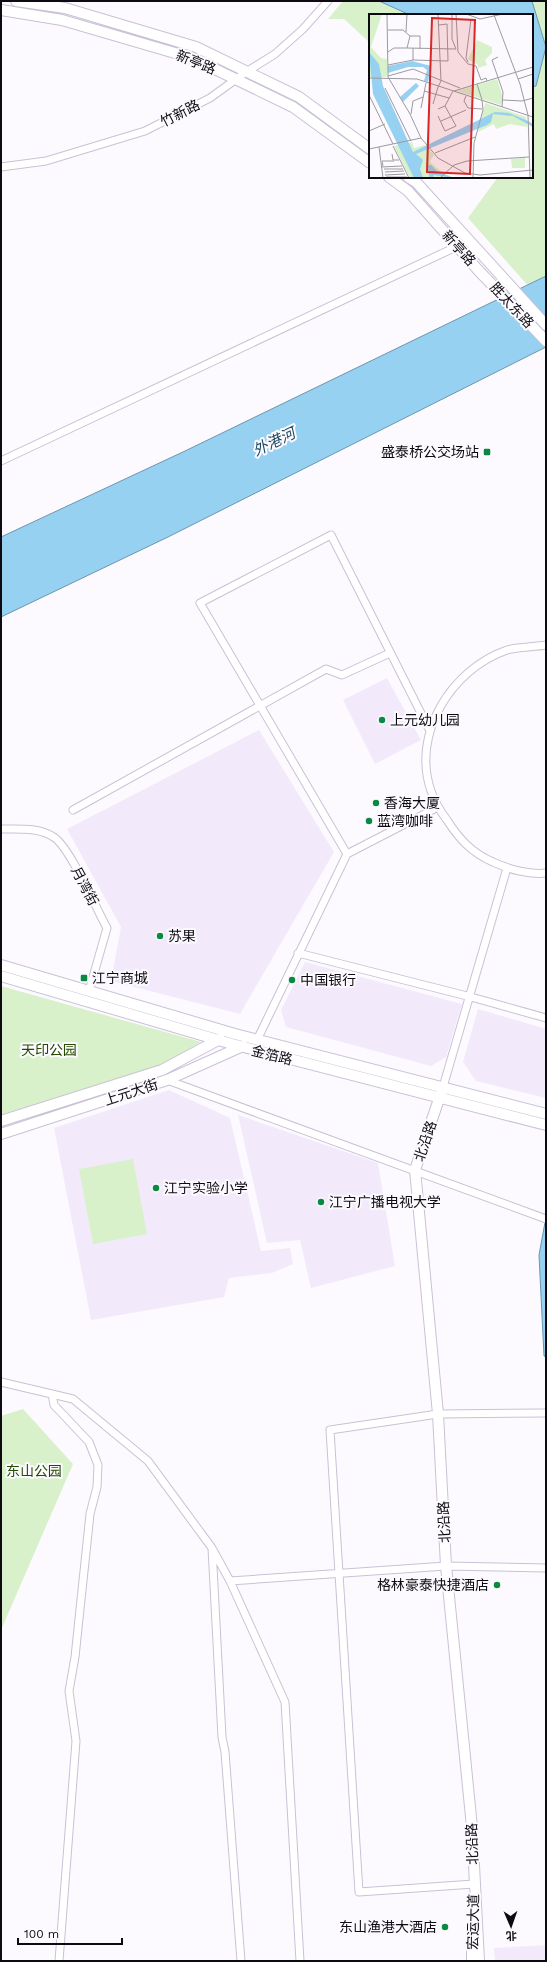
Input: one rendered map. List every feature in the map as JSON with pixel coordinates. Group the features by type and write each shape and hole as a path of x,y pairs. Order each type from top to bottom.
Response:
{"main road":[{"name":"新亭路","path":"16,1 65,8 196,47 299,97 369,148"},
{"name":"新亭路","path":"1,10 70,22 192,58 293,107 369,162"},
{"name":"新亭路","path":"390,178 408,191 478,270"},
{"name":"新亭路","path":"410,178 416,182 495,269"},
{"name":"胜太东路","path":"495,269 546,325"},
{"name":"胜太东路","path":"478,270 546,341"},
{"name":"金箔路","path":"1,965 235,1034 546,1114"},
{"name":"金箔路","path":"1,976 242,1047 546,1125"},
{"name":"上元大街","path":"1,1121 162,1070 217,1040 235,1034"},
{"name":"上元大街","path":"1,1134 167,1080 257,1040"},
{"name":"北沿路","path":"443,1087 416,1170 438,1414 446,1566 471,1811 479,1961"},
{"name":"宏运大道","path":"472,1961 474,1884"}],"street":[{"name":"竹新路","path":"1,167 46,160 145,131 210,98 246,72 275,54 302,29 328,1"},
{"path":"1,461 458,246"},
{"path":"347,854 200,603 331,535 430,731"},
{"path":"546,645 507,650 473,668 446,696 430,731 426,760 430,790 438,807 459,839 482,857 507,868 546,873"},
{"path":"73,810 326,669 342,675 390,653"},
{"path":"257,1040 347,854 438,807"},
{"name":"月湾街","path":"1,829 33,829 54,838 67,852 107,928 89,991"},
{"path":"443,1087 471,997 507,868"},
{"path":"298,953 471,997 546,1018"},
{"path":"167,1080 416,1170 542,1218"},
{"path":"1,1382 74,1399 148,1461 212,1548 230,1581 285,1702 300,1961"},
{"path":"52,1394 54,1405 89,1442 98,1465 97,1487 90,1514 75,1657 69,1691 76,1741 59,1961"},
{"path":"474,1884 359,1892 330,1430 438,1414 546,1413"},
{"path":"212,1548 222,1737 225,1752 241,1961"},
{"path":"230,1581 446,1566 546,1568"}],"shaded area":[{"name":"上元幼儿园","path":"387,678 421,740 375,764 343,700"},
{"path":"259,730 334,852 240,1014 111,981 121,927 67,829"},
{"path":"305,962 462,1004 446,1057 431,1066 286,1027 281,1010"},
{"path":"478,1009 546,1029 546,1098 476,1081 463,1062"},
{"name":"江宁实验小学","path":"169,1090 230,1118 261,1251 290,1248 293,1264 272,1273 229,1278 224,1297 91,1320 54,1128"},
{"name":"江宁广播电视大学","path":"238,1115 378,1163 395,1266 311,1288 300,1240 267,1243"},
{"path":"546,1945 546,1961 495,1961 494,1948"}],"green space":[{"path":"343,1 546,1 546,306 468,218 497,178 533,178 533,14 369,14 369,42 344,19 328,19"},
{"name":"天印公园","path":"1,986 201,1042 161,1065 1,1116"},
{"path":"133,1159 147,1234 93,1244 79,1169"},
{"name":"东山公园","path":"23,1409 73,1464 1,1630 1,1416"}],"water":[{"path":"379,1 532,1 546,47 536,86 533,87 533,14 408,14"},
{"name":"外港河","path":"546,276 546,347 168,537 1,617 1,537 185,451"},
{"path":"546,1217 546,1357 544,1356 539,1255"}],"place":[{"name":"盛泰桥公交场站","path":"487,452"},
{"name":"上元幼儿园","path":"382,720"},
{"name":"香海大厦","path":"376,803"},
{"name":"蓝湾咖啡","path":"369,821"},
{"name":"苏果","path":"160,936"},
{"name":"江宁商城","path":"84,978"},
{"name":"中国银行","path":"292,980"},
{"name":"江宁实验小学","path":"156,1188"},
{"name":"江宁广播电视大学","path":"321,1202"},
{"name":"格林豪泰快捷酒店","path":"497,1585"},
{"name":"东山渔港大酒店","path":"445,1927"}]}
